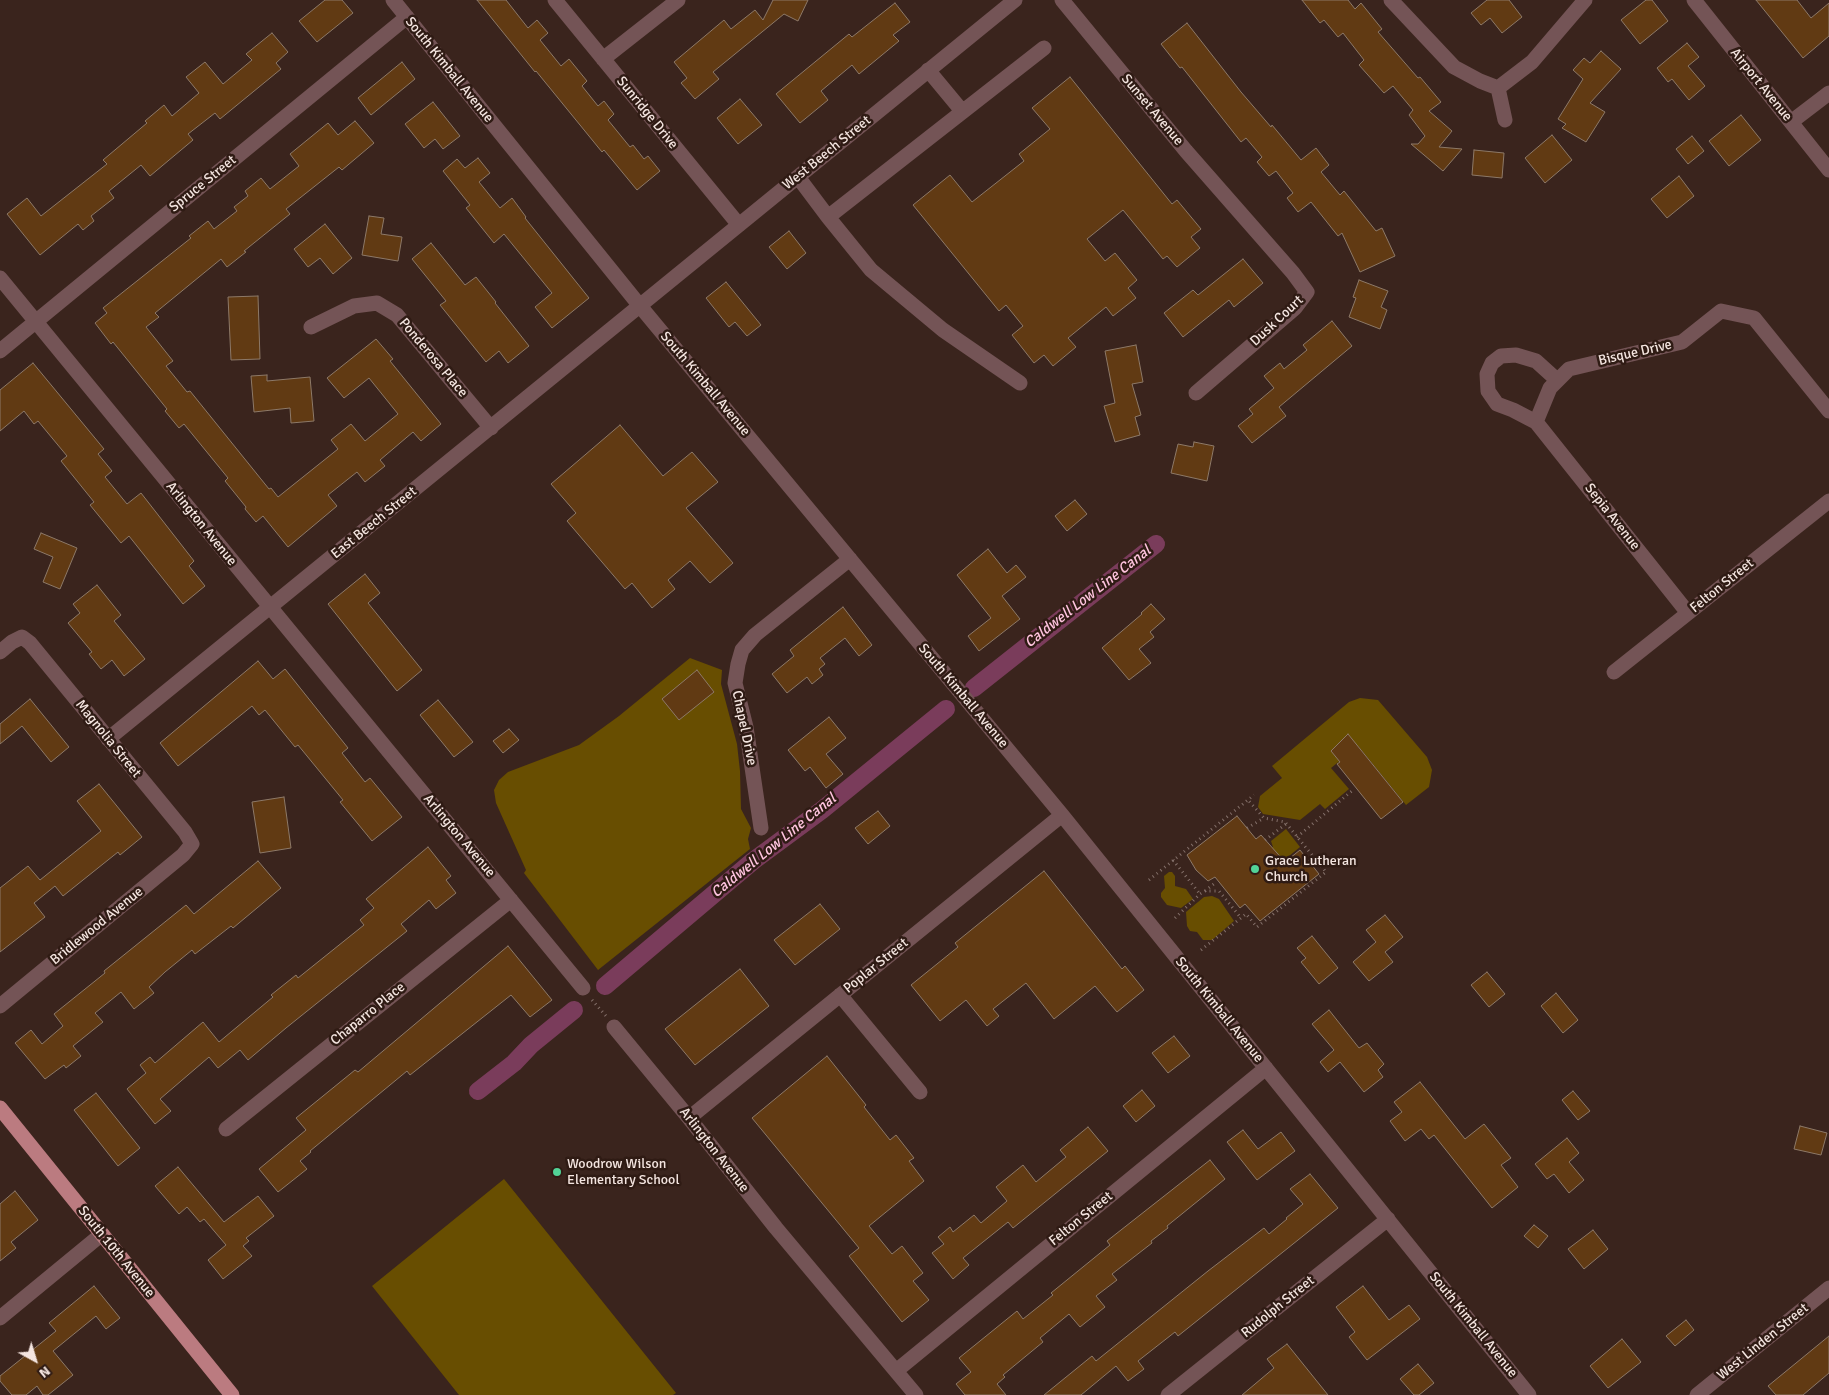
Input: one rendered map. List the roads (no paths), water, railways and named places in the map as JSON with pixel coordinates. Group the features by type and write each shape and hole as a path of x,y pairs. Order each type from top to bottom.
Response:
{"main road":[{"name":"South 10th Avenue","path":"0,1108 232,1395"}],"street":[{"name":"South Kimball Avenue","path":"393,0 640,306 1062,815 1529,1395"},
{"name":"Sunridge Drive","path":"555,0 739,225"},
{"path":"603,59 678,0"},
{"name":"West Beech Street","path":"640,306 1015,0"},
{"name":"Sunset Avenue","path":"1062,0 1186,151 1245,218"},
{"path":"1391,0 1454,67 1498,88"},
{"path":"1498,88 1532,62 1585,0"},
{"name":"Airport Avenue","path":"1694,0 1829,170"},
{"name":"Spruce Street","path":"0,351 406,16"},
{"path":"828,217 1044,48"},
{"path":"928,70 962,112"},
{"path":"1498,88 1505,120"},
{"path":"1791,122 1829,93"},
{"path":"798,177 871,270 943,330 1020,383"},
{"name":"Dusk Court","path":"1196,393 1295,308 1307,292 1245,218"},
{"name":"Arlington Avenue","path":"0,278 583,988"},
{"name":"Ponderosa Place","path":"311,327 354,306 377,303 397,315 491,428"},
{"name":"East Beech Street","path":"108,739 640,306"},
{"name":"Bisque Drive","path":"1536,422 1550,388 1569,368 1682,342 1721,311 1754,318 1829,411"},
{"path":"1536,422 1497,404 1488,391 1487,374 1492,363 1501,356 1516,355 1536,361 1557,380"},
{"name":"Sepia Avenue","path":"1536,422 1688,613"},
{"name":"Felton Street","path":"1614,672 1829,501"},
{"name":"Chapel Drive","path":"761,828 746,727 735,683 742,650 755,635 850,559"},
{"name":"Magnolia Street","path":"0,652 12,642 22,638 30,643 185,832 192,844"},
{"name":"Poplar Street","path":"689,1118 1062,815"},
{"name":"Bridlewood Avenue","path":"0,1006 183,855 192,844"},
{"name":"Chaparro Place","path":"226,1129 511,900"},
{"path":"840,995 920,1092"},
{"name":"Arlington Avenue","path":"614,1027 776,1228 916,1395"},
{"name":"Felton Street","path":"896,1371 1266,1068"},
{"name":"Rudolph Street","path":"1168,1395 1388,1219"},
{"path":"0,1318 102,1234"},
{"name":"West Linden Street","path":"1697,1395 1829,1288"}],"waterway":[{"name":"Caldwell Low Line Canal","path":"974,688 1156,544"},
{"name":"Caldwell Low Line Canal","path":"605,986 753,861 822,810 946,709"},
{"name":"Caldwell Low Line Canal","path":"478,1091 514,1063 531,1045 574,1010"}],"place":[{"name":"Grace Lutheran Church","path":"1255,869"},
{"name":"Woodrow Wilson Elementary School","path":"557,1172"}]}
